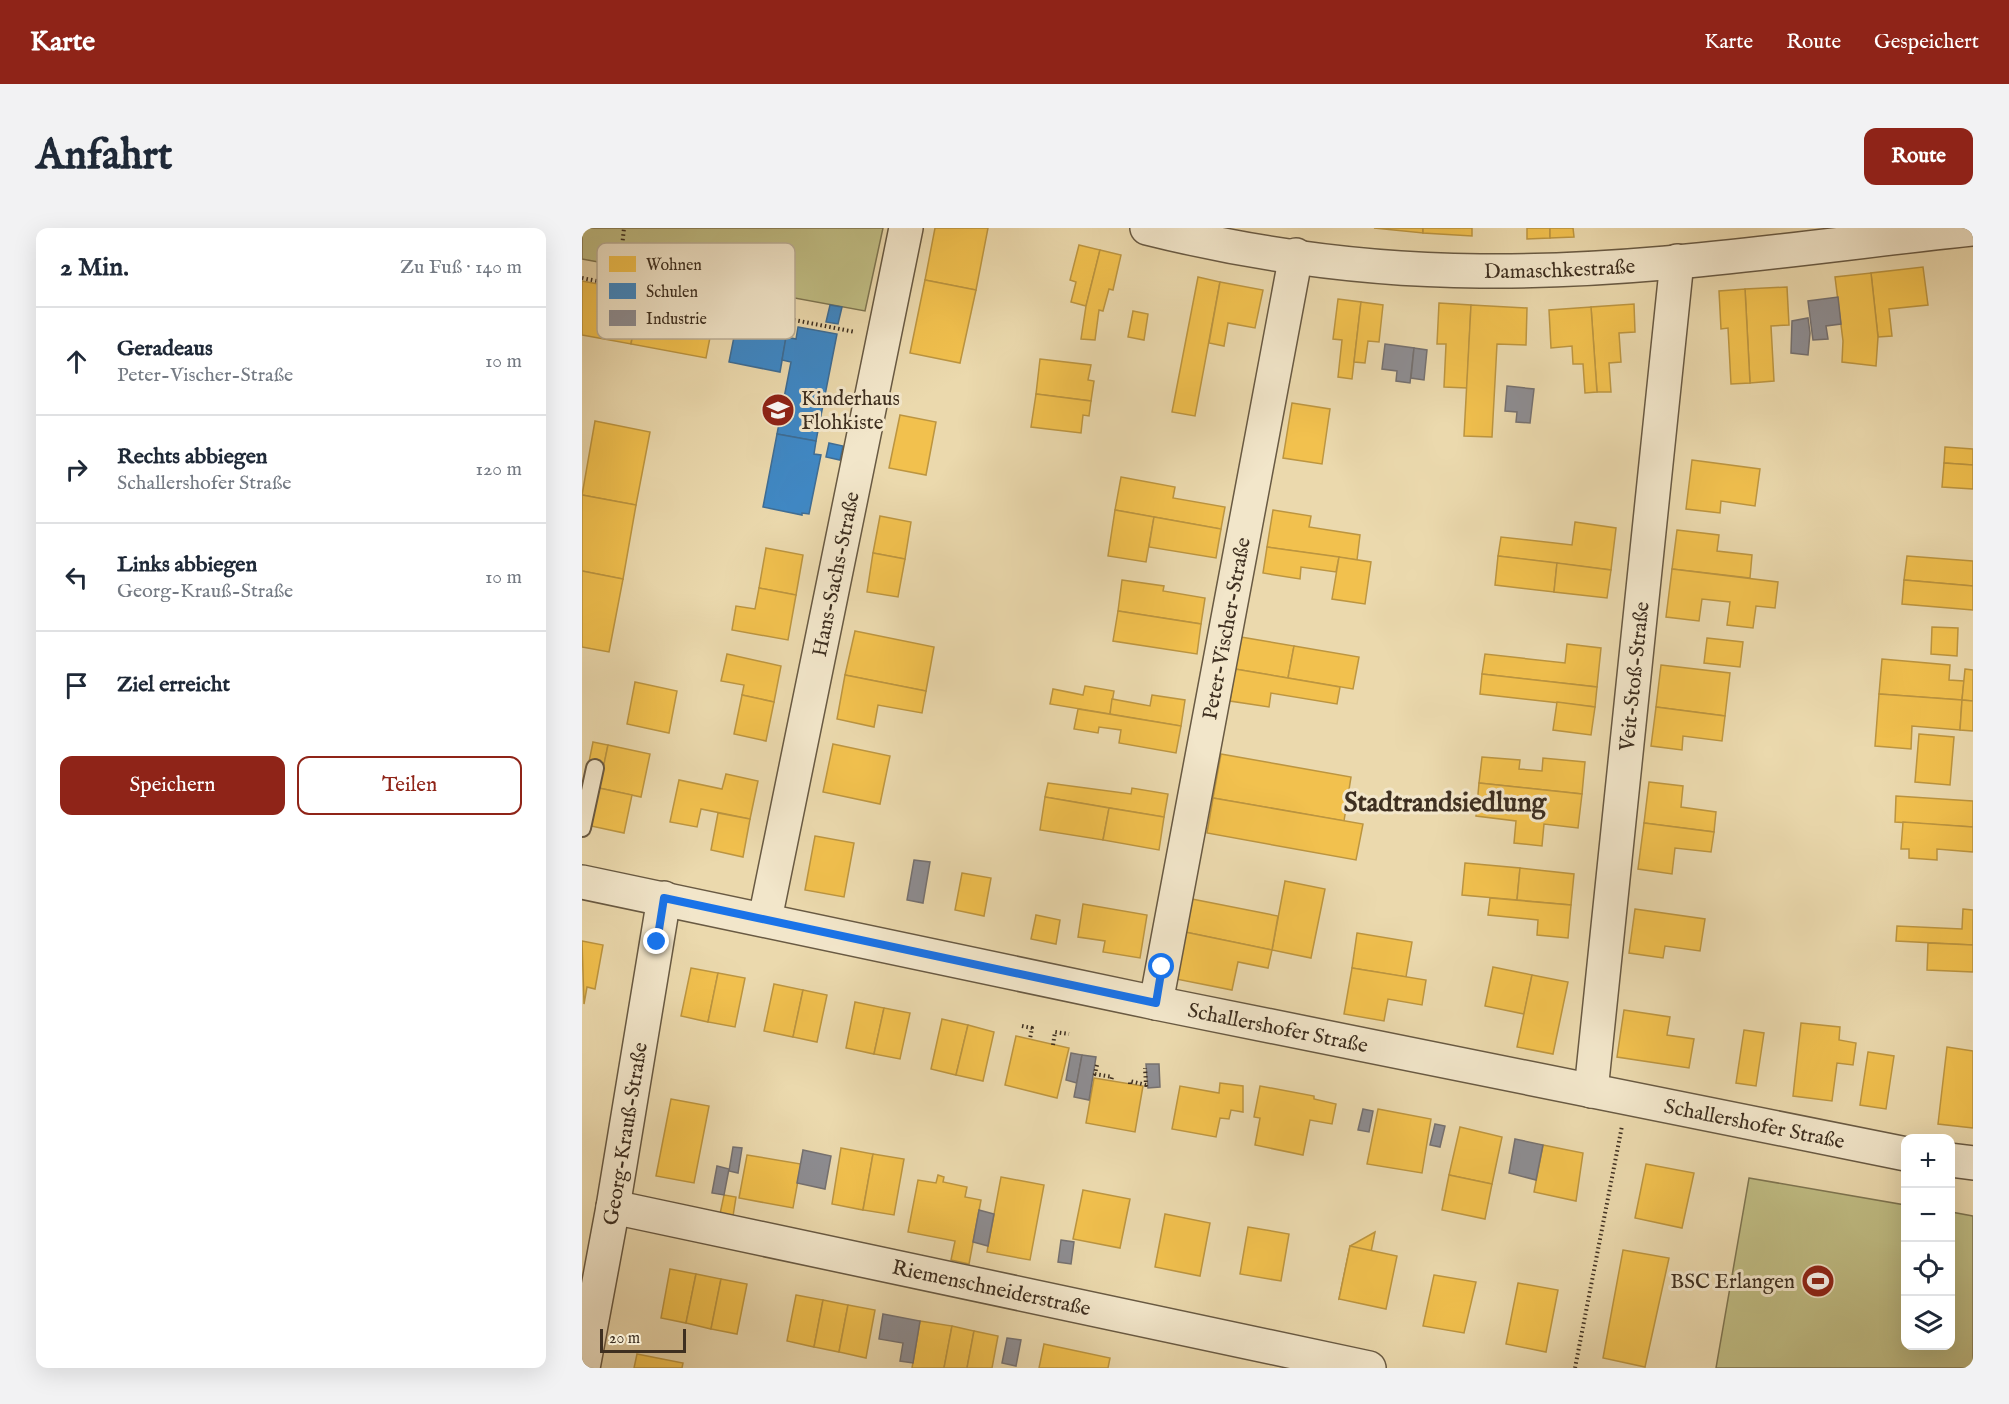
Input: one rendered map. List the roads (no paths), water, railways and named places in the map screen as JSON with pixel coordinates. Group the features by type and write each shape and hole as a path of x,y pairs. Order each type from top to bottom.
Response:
{"street":[{"name":"Hans-Sachs-Straße","path":"765,919 906,228"},
{"name":"Damaschkestraße","path":"1147,228 1296,255 1386,267 1480,271 1559,269 1677,261 1869,234 1973,229"},
{"name":"Peter-Vischer-Straße","path":"1156,1003 1296,255"},
{"name":"Veit-Stoß-Straße","path":"1591,1091 1677,261"},
{"name":"Schallershofer Straße","path":"582,882 1156,1003 1901,1153"},
{"name":"Georg-Krauß-Straße","path":"583,1368 613,1208 664,898"},
{"path":"1955,1161 1973,1163"},
{"name":"Riemenschneiderstraße","path":"613,1208 1369,1368"}],"lane":[{"path":"582,828 596,768"}],"place":[{"name":"Kinderhaus Flohkiste","path":"778,410"},
{"name":"BSC Erlangen","path":"1818,1281"}],"district":[{"name":"Stadtrandsiedlung","path":"1445,802"}]}
